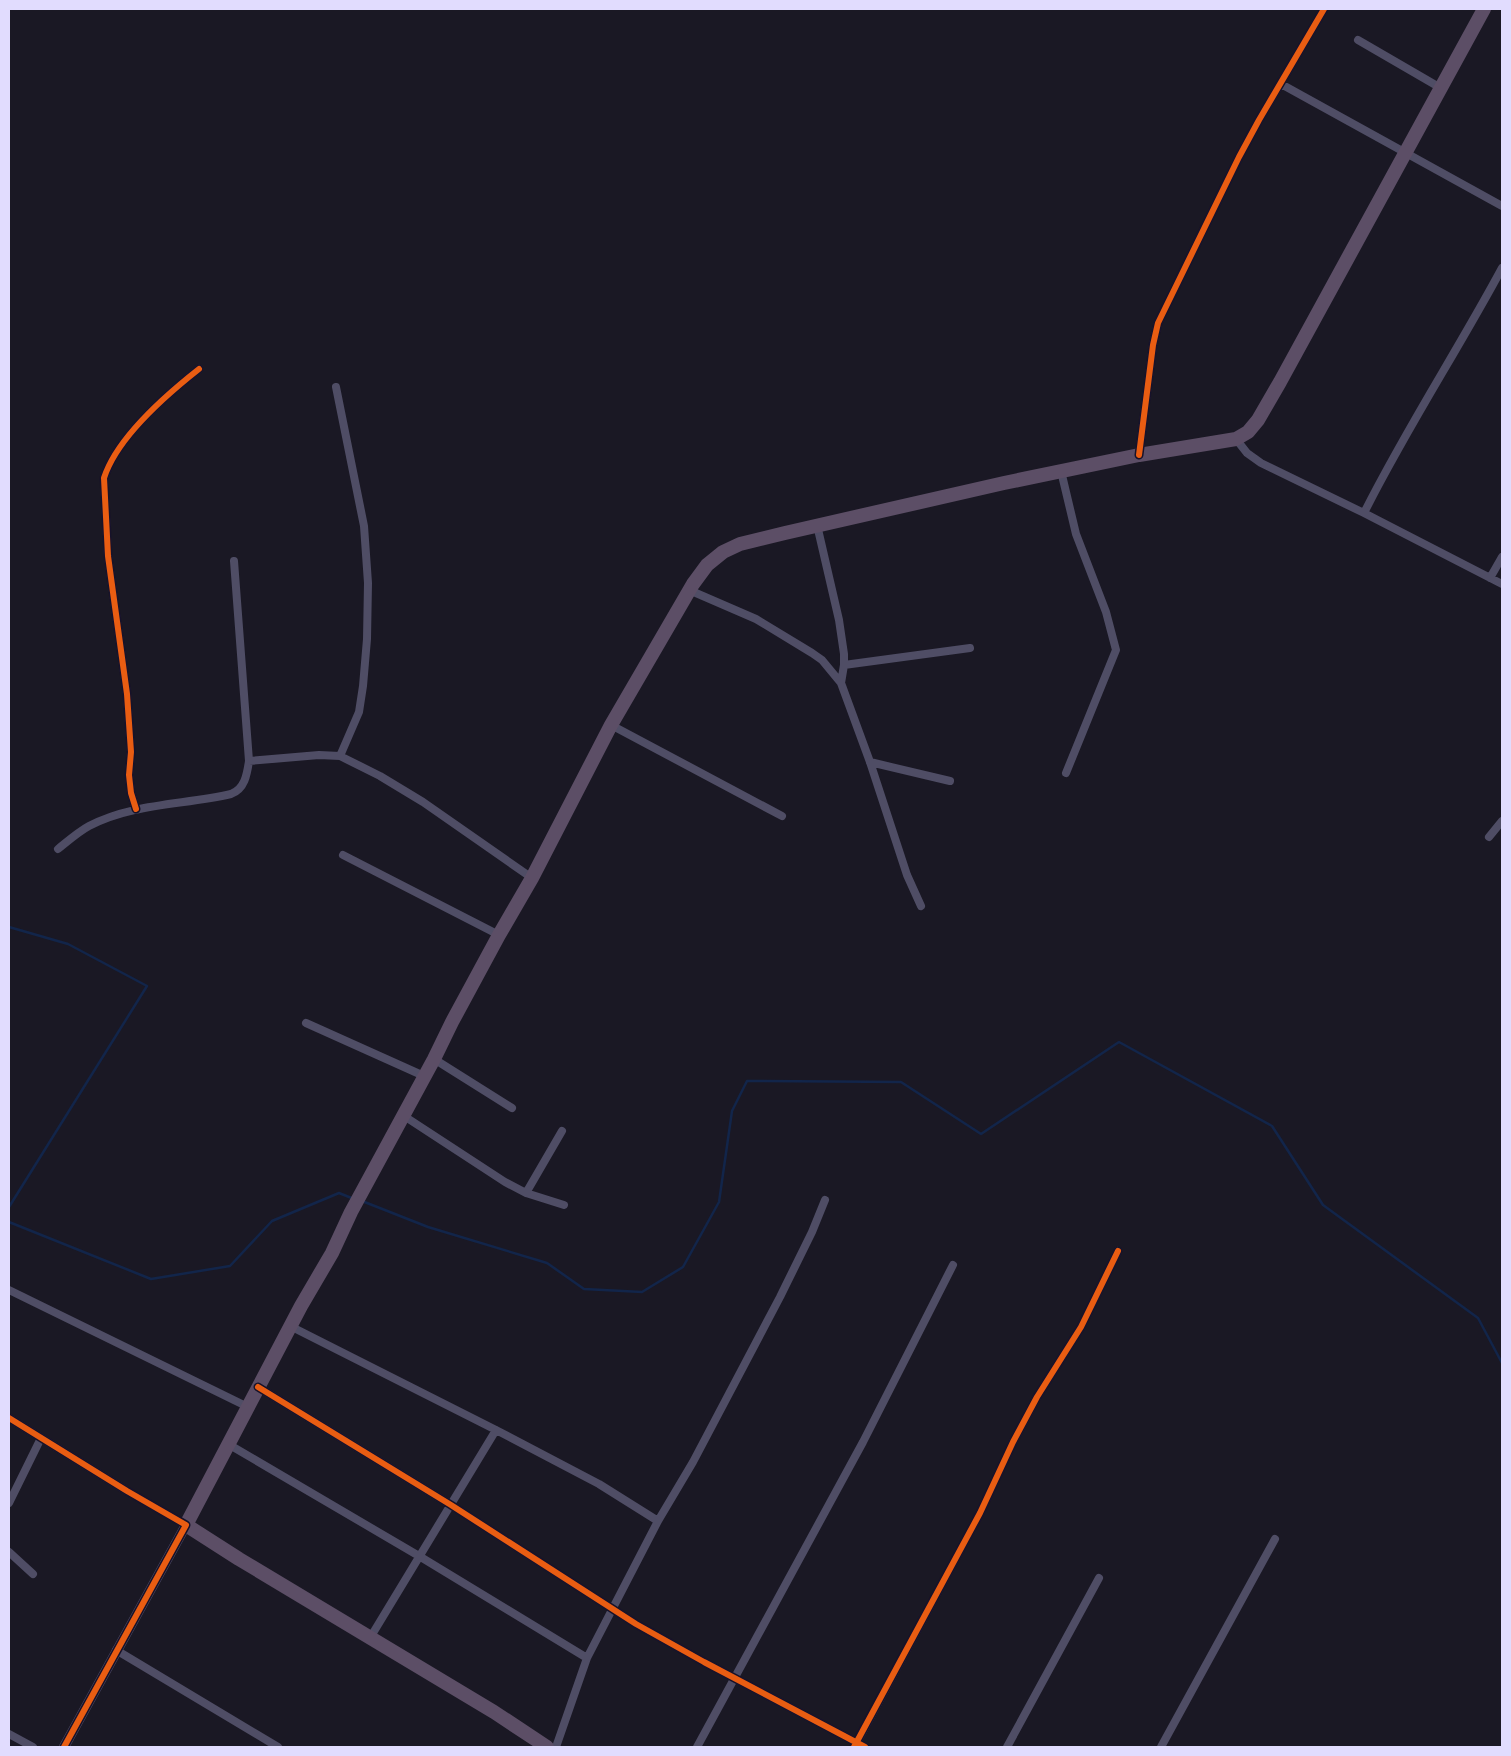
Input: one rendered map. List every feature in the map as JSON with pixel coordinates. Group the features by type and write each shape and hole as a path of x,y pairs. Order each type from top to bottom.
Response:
{"highway":[{"path":"548,1747 494,1712 186,1525 290,1326 332,1253 351,1212 404,1116 499,935 532,878 611,725 689,590 707,566 723,552 740,544 1061,471 1140,455 1236,439 1243,436 1253,426 1276,390 1484,9"}],"street":[{"path":"1140,455 1153,346 1158,322 1239,157 1324,9"},
{"path":"1358,40 1440,87"},
{"path":"1281,84 1502,206"},
{"path":"1364,512 1382,477 1467,333 1502,268"},
{"path":"136,809 131,793 129,775 131,752 127,694 108,556 104,478 107,467 120,447 172,391 199,369"},
{"path":"336,387 364,526 368,583 366,663 359,712 340,756"},
{"path":"1236,439 1247,453 1261,462 1364,512 1502,584"},
{"path":"1061,471 1076,534 1106,612 1116,650 1066,773"},
{"path":"817,525 839,620 844,665 841,683"},
{"path":"1490,578 1502,557"},
{"path":"58,849 90,826 136,809 216,797 235,792 243,784 247,776 249,761 234,562"},
{"path":"689,590 756,619 812,653 822,660 841,683 870,762 907,875 921,906"},
{"path":"844,665 970,648"},
{"path":"611,725 782,816"},
{"path":"249,761 319,755 340,756 380,776 422,802 532,878"},
{"path":"870,762 950,781"},
{"path":"1489,837 1502,822"},
{"path":"343,855 499,935"},
{"path":"306,1023 424,1076"},
{"path":"434,1059 512,1108"},
{"path":"404,1116 491,1173 526,1193 564,1206"},
{"path":"526,1193 562,1131"},
{"path":"556,1747 587,1658 658,1521 693,1462 780,1297 812,1232 825,1200"},
{"path":"855,1745 980,1513 1013,1442 1037,1397 1081,1327 1118,1251"},
{"path":"696,1747 863,1442 953,1265"},
{"path":"9,1290 248,1407"},
{"path":"290,1326 599,1484 658,1521"},
{"path":"258,1387 451,1505 612,1609 659,1637 855,1745 864,1747"},
{"path":"9,1418 186,1525 64,1747"},
{"path":"370,1638 496,1430"},
{"path":"9,1503 41,1438"},
{"path":"228,1444 419,1556 587,1658"},
{"path":"1162,1747 1275,1539"},
{"path":"9,1552 33,1574"},
{"path":"1007,1747 1099,1578"},
{"path":"116,1650 278,1747"},
{"path":"9,1734 33,1747"}],"waterway":[{"path":"9,927 68,944 147,986 9,1207"},
{"path":"362,1201 428,1227 547,1263 584,1289 642,1292 683,1267 719,1202 732,1111 747,1081 901,1082 981,1134 1119,1042 1272,1126 1323,1205 1478,1318 1502,1363"},
{"path":"9,1222 151,1279 230,1266 272,1221 339,1193 354,1199"}],"cycle path":[{"path":"1139,455 1153,345 1158,323 1239,157 1324,9"},
{"path":"136,809 131,793 129,775 131,752 127,694 108,556 104,478 110,463 131,432 172,391 199,369"},
{"path":"854,1747 980,1513 1013,1442 1037,1397 1081,1327 1118,1251"},
{"path":"258,1387 451,1505 636,1624 865,1747"},
{"path":"9,1418 186,1525 64,1747"}]}
